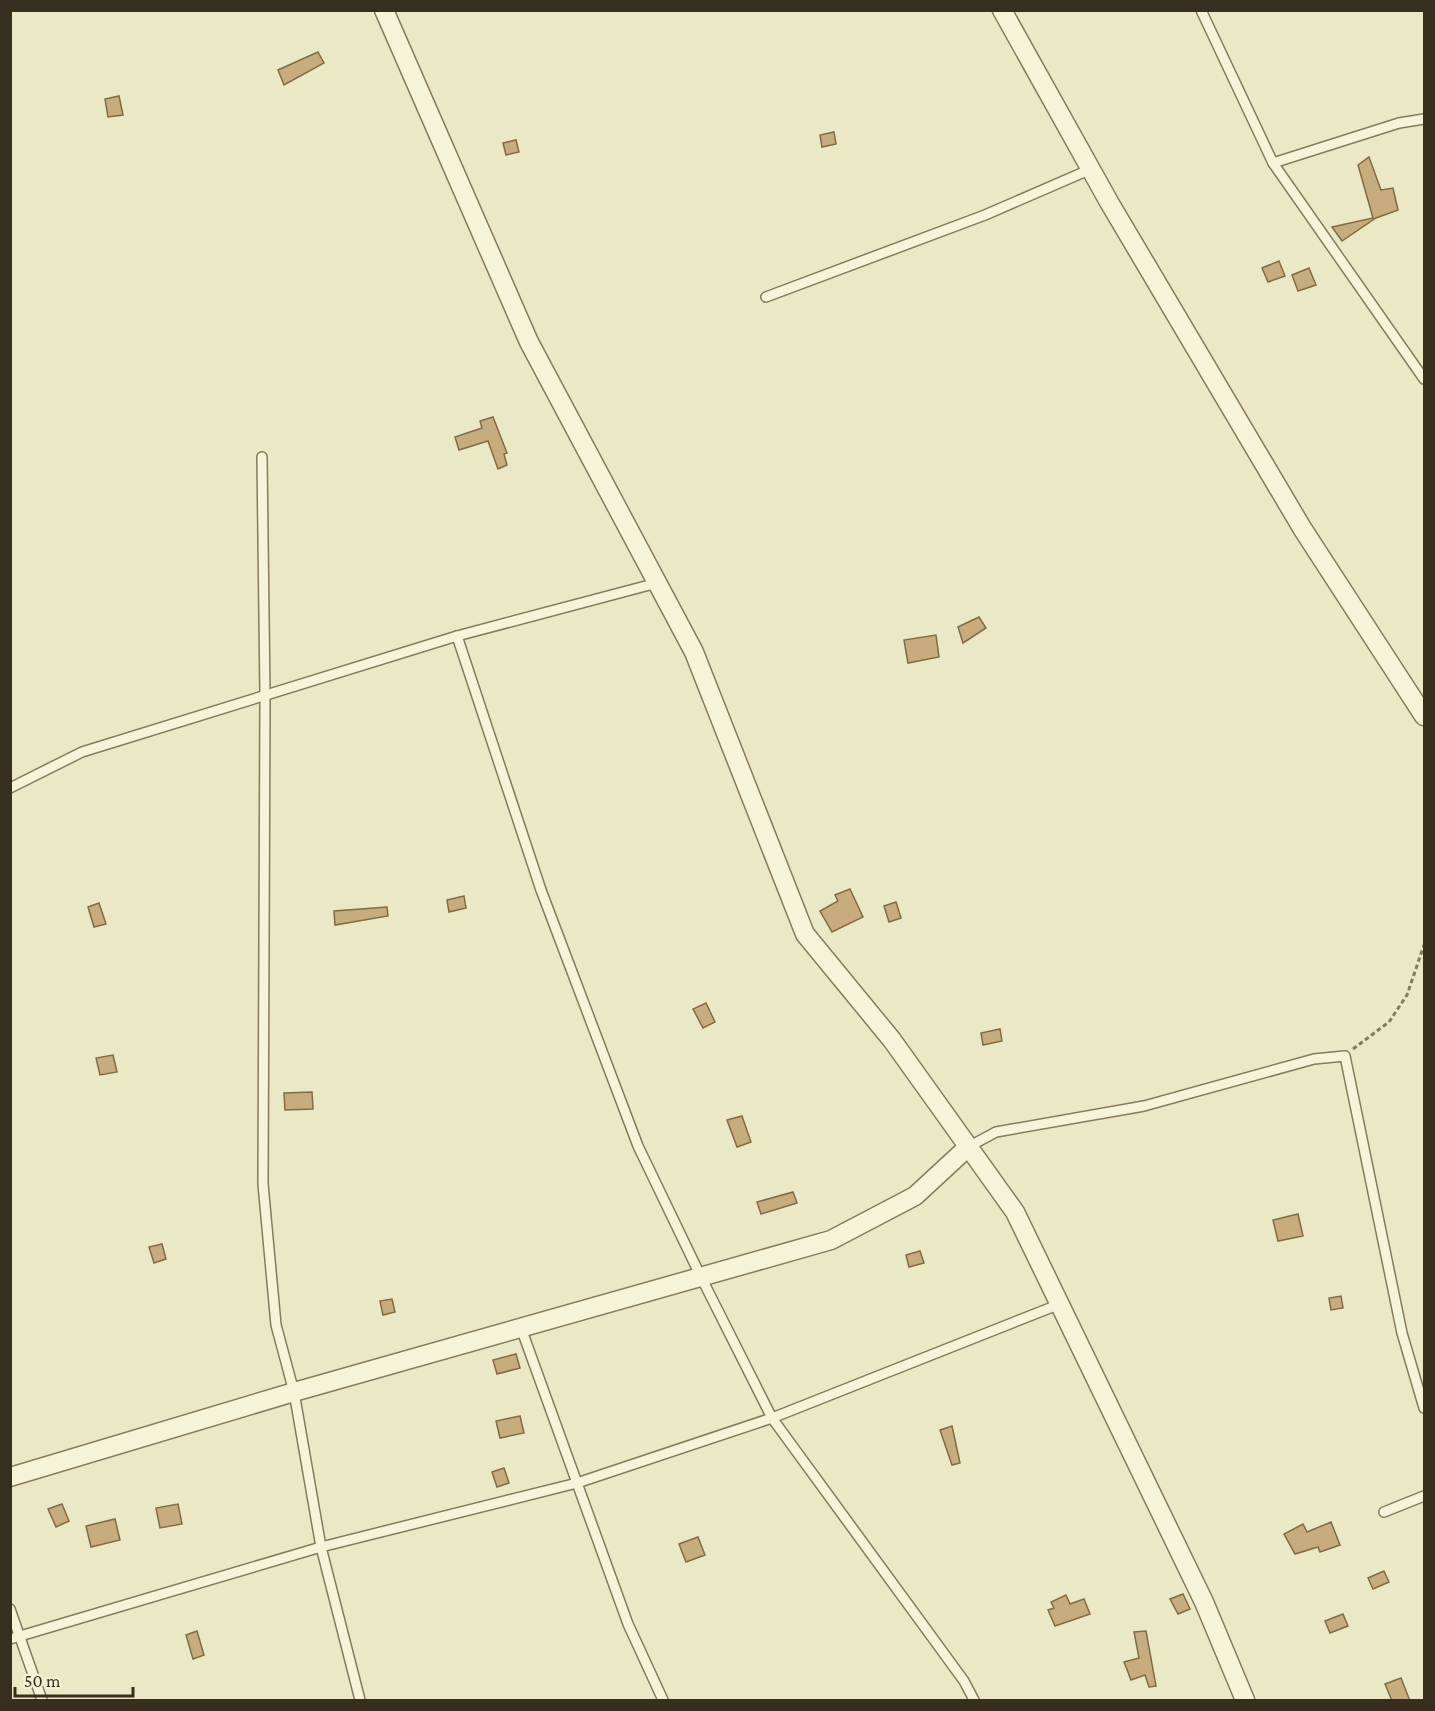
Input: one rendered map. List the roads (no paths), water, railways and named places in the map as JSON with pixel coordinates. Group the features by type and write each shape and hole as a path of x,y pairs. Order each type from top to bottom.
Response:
{"street":[{"path":"384,10 529,342 694,652 806,934 892,1040 1015,1212 1204,1602 1245,1701"},
{"path":"1002,10 1091,169 1302,528 1425,716"},
{"path":"10,1477 294,1392 831,1240 915,1196 968,1147"}],"lane":[{"path":"1201,10 1273,163 1425,379"},
{"path":"1273,163 1399,123 1425,119"},
{"path":"766,297 985,215 1091,169"},
{"path":"262,457 265,696 263,1184 276,1325 294,1392 321,1547 360,1701"},
{"path":"10,788 82,752 457,636 657,583"},
{"path":"457,636 541,890 625,1112 638,1146 701,1277 772,1418 964,1681 974,1701"},
{"path":"968,1147 996,1132 1144,1106 1314,1059 1345,1056 1402,1333 1425,1408"},
{"path":"15,1637 321,1547 577,1483 772,1418 1060,1304"},
{"path":"521,1328 628,1624 663,1701"},
{"path":"1384,1512 1425,1496"},
{"path":"10,1609 15,1637 42,1701"}]}
